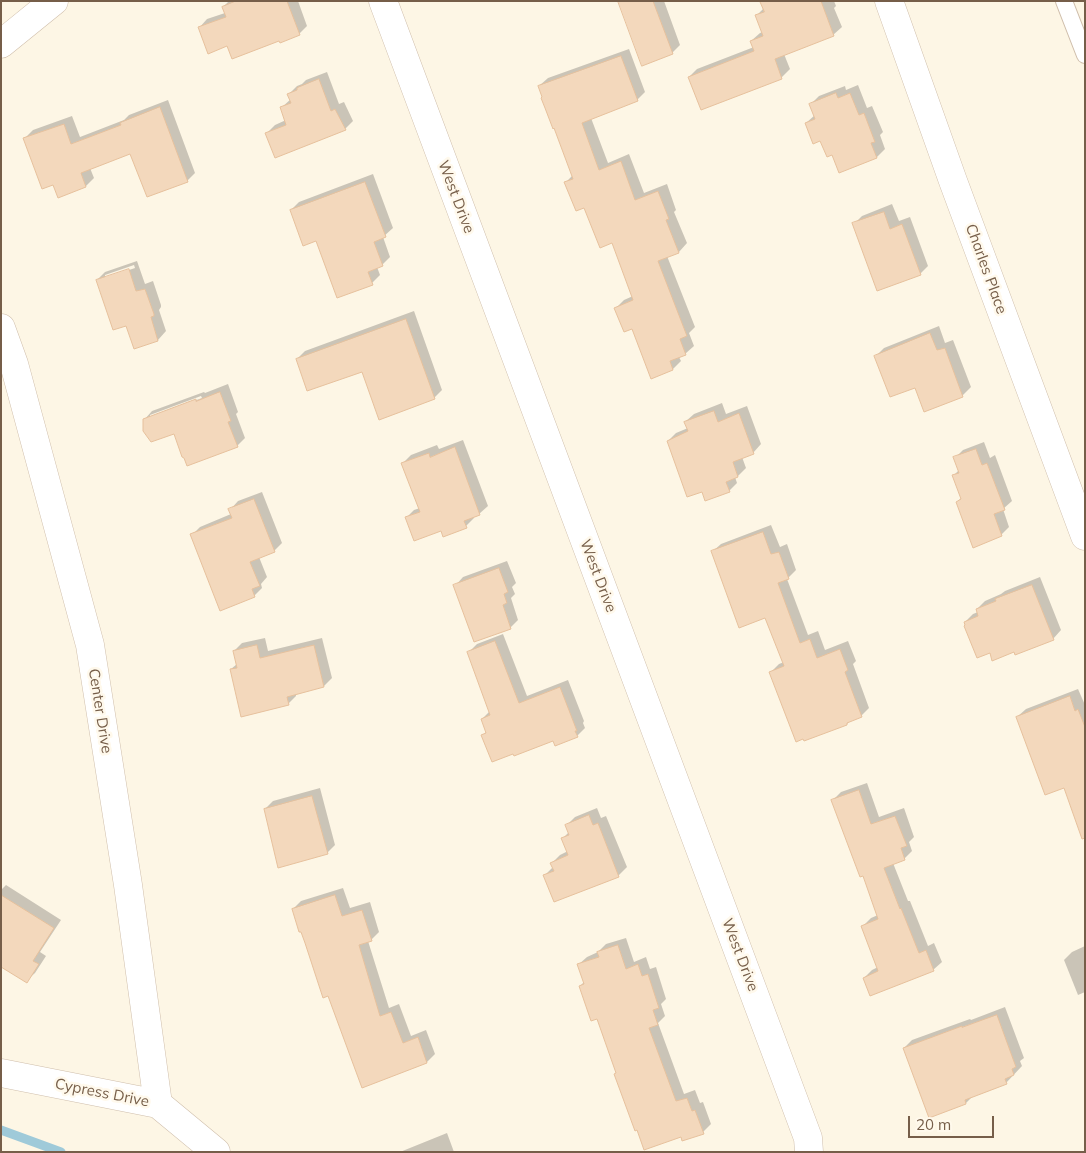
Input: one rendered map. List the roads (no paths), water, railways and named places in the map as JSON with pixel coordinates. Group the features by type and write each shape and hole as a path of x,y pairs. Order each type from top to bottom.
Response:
{"street":[{"path":"1,44 54,1"},
{"name":"West Drive","path":"383,1 805,1128 809,1152"},
{"name":"Charles Place","path":"889,1 956,190 1085,536"},
{"name":"Center Drive","path":"1,328 14,364 90,644 128,885 158,1104"},
{"name":"Cypress Drive","path":"1,1073 158,1104 216,1152"}],"lane":[{"path":"1064,1 1085,55"}],"waterway":[{"path":"1,1130 61,1152"}]}
